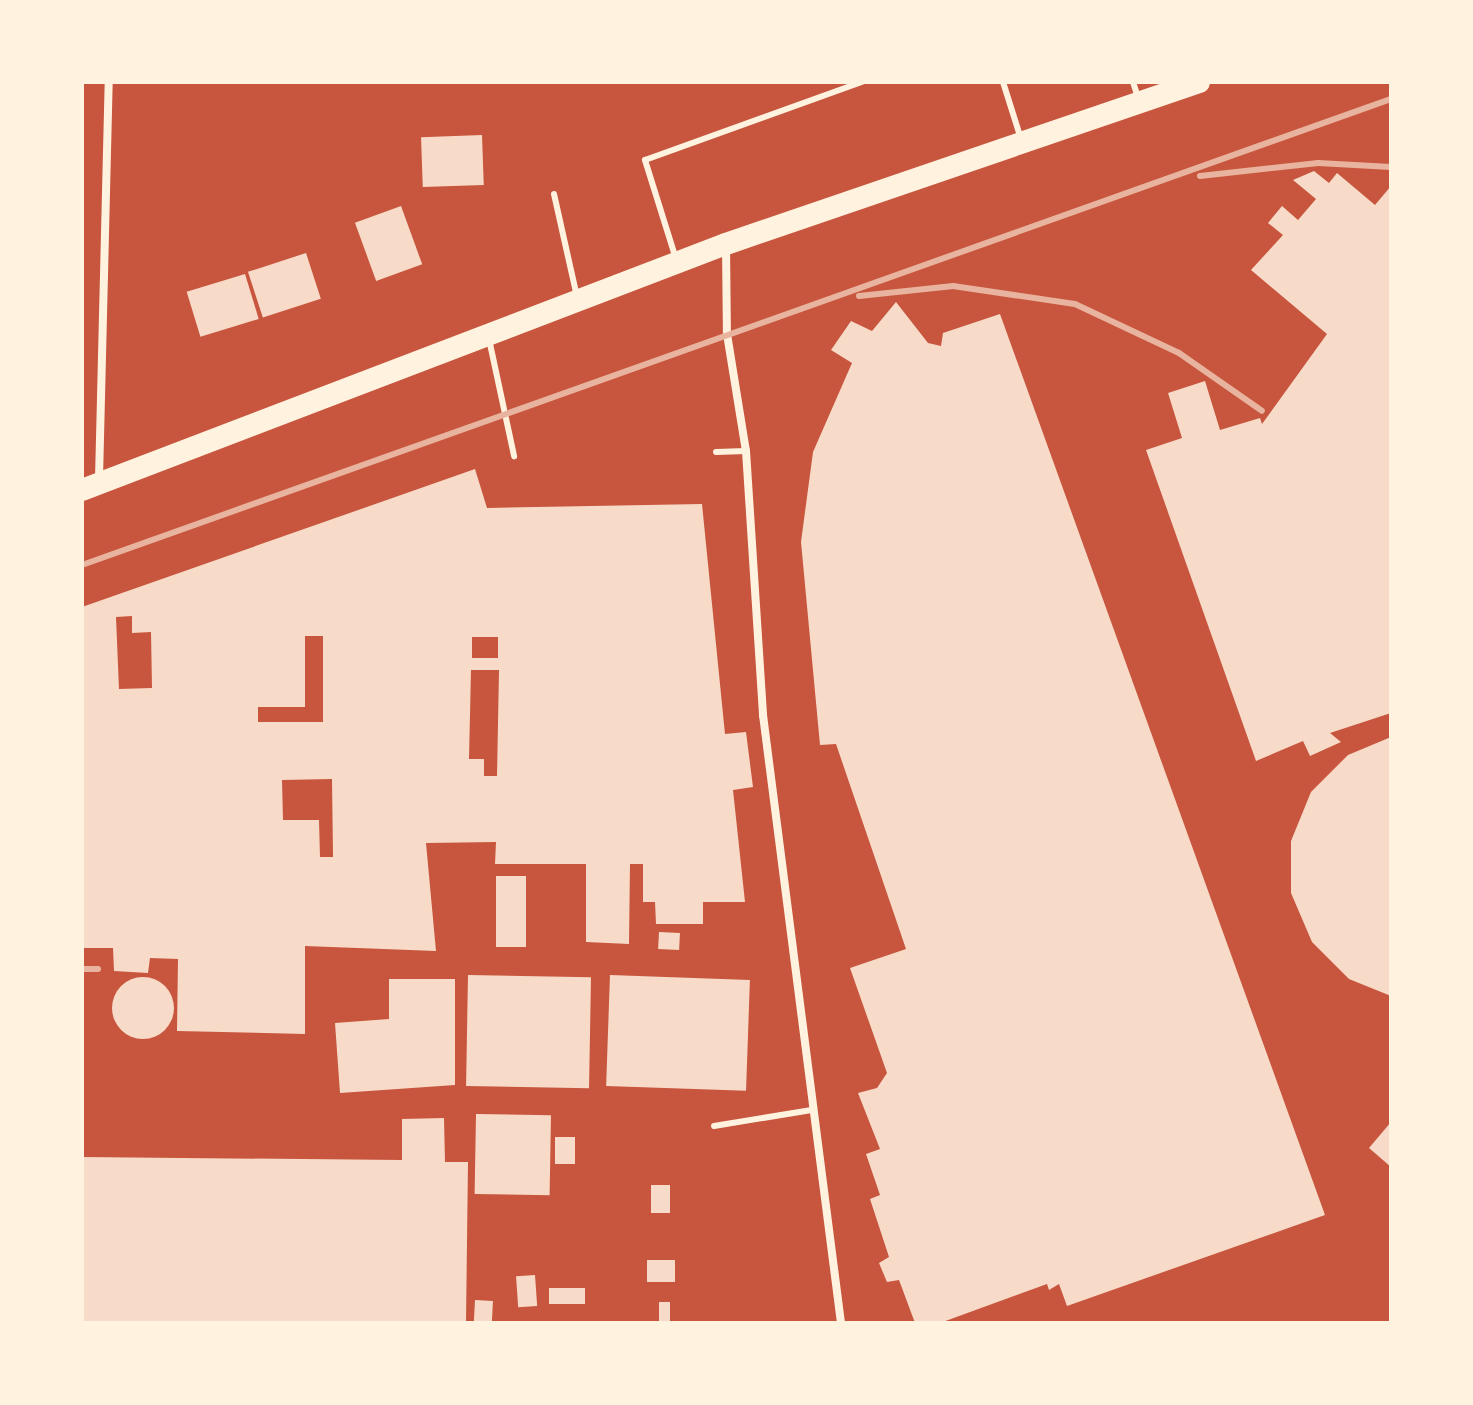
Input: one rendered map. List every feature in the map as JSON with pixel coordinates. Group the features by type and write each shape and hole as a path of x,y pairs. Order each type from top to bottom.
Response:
{"highway":[{"path":"91,487 726,244 1022,142 1136,92 1199,82"}],"street":[{"path":"91,487 109,82"},
{"path":"726,244 727,334 746,451 763,715 841,1323"}],"lane":[{"path":"677,263 645,160 862,82"},
{"path":"1003,82 1022,142"},
{"path":"554,194 578,301"},
{"path":"488,335 514,456"},
{"path":"716,452 746,451"},
{"path":"714,1126 812,1110"}],"building":[{"path":"482,135 484,185 423,187 421,137"},
{"path":"1314,171 1329,183 1337,173 1375,205 1391,186 1391,713 1330,733 1341,742 1310,756 1303,741 1256,761 1146,450 1182,438 1168,393 1205,381 1220,430 1260,418 1262,424 1327,334 1251,270 1283,235 1268,223 1282,206 1298,220 1316,199 1293,180"},
{"path":"401,206 422,264 376,281 355,223"},
{"path":"306,253 321,299 263,318 248,272"},
{"path":"245,274 259,319 200,337 187,292"},
{"path":"896,302 928,343 941,346 943,333 1000,314 1325,1215 1067,1306 1059,1284 1049,1290 1047,1284 940,1323 915,1323 899,1280 887,1282 879,1263 889,1257 870,1199 880,1195 866,1154 880,1149 858,1093 877,1088 887,1073 850,968 906,949 836,744 820,745 801,542 813,452 852,363 831,350 851,321 872,331"},
{"path":"475,469 487,508 702,504 725,734 746,732 753,787 733,790 745,902 703,902 703,924 656,924 655,902 643,902 643,864 630,864 629,944 586,942 586,864 495,864 496,842 426,843 436,951 305,946 305,1034 177,1031 178,959 150,958 148,973 114,971 113,948 82,948 82,607","holes":["132,616 132,633 151,632 152,688 119,689 116,617","305,636 323,636 323,722 258,722 258,707 305,707","472,637 498,637 498,658 472,658","471,670 499,670 497,776 484,776 484,759 469,759","332,779 333,857 320,857 319,820 283,820 282,780"]},
{"path":"1391,737 1391,996 1349,979 1312,942 1291,893 1291,841 1311,792 1348,755"},
{"path":"496,876 526,876 526,947 496,947"},
{"path":"659,932 680,933 679,950 658,949"},
{"path":"468,975 591,977 589,1088 466,1086"},
{"path":"610,975 750,980 746,1091 606,1086"},
{"path":"143,977 165,986 174,1008 165,1030 143,1039 121,1030 112,1008 121,986"},
{"path":"389,979 455,979 455,1085 340,1093 335,1023 389,1019"},
{"path":"476,1114 551,1115 550,1195 475,1194"},
{"path":"444,1118 445,1162 468,1162 466,1323 82,1323 82,1157 402,1160 402,1119"},
{"path":"1391,1122 1391,1167 1369,1148"},
{"path":"555,1137 575,1137 575,1164 555,1164"},
{"path":"651,1185 670,1185 670,1213 651,1213"},
{"path":"647,1260 675,1260 675,1282 647,1282"},
{"path":"535,1275 537,1306 518,1307 516,1276"},
{"path":"549,1288 585,1288 585,1304 549,1304"},
{"path":"475,1300 493,1301 492,1323 474,1323"},
{"path":"659,1302 670,1302 670,1323 659,1323"}],"railway":[{"path":"82,565 1391,99"},
{"path":"1200,176 1318,163 1391,167"},
{"path":"859,296 953,286 1075,304 1179,353 1262,411"},
{"path":"82,969 98,969"}]}
